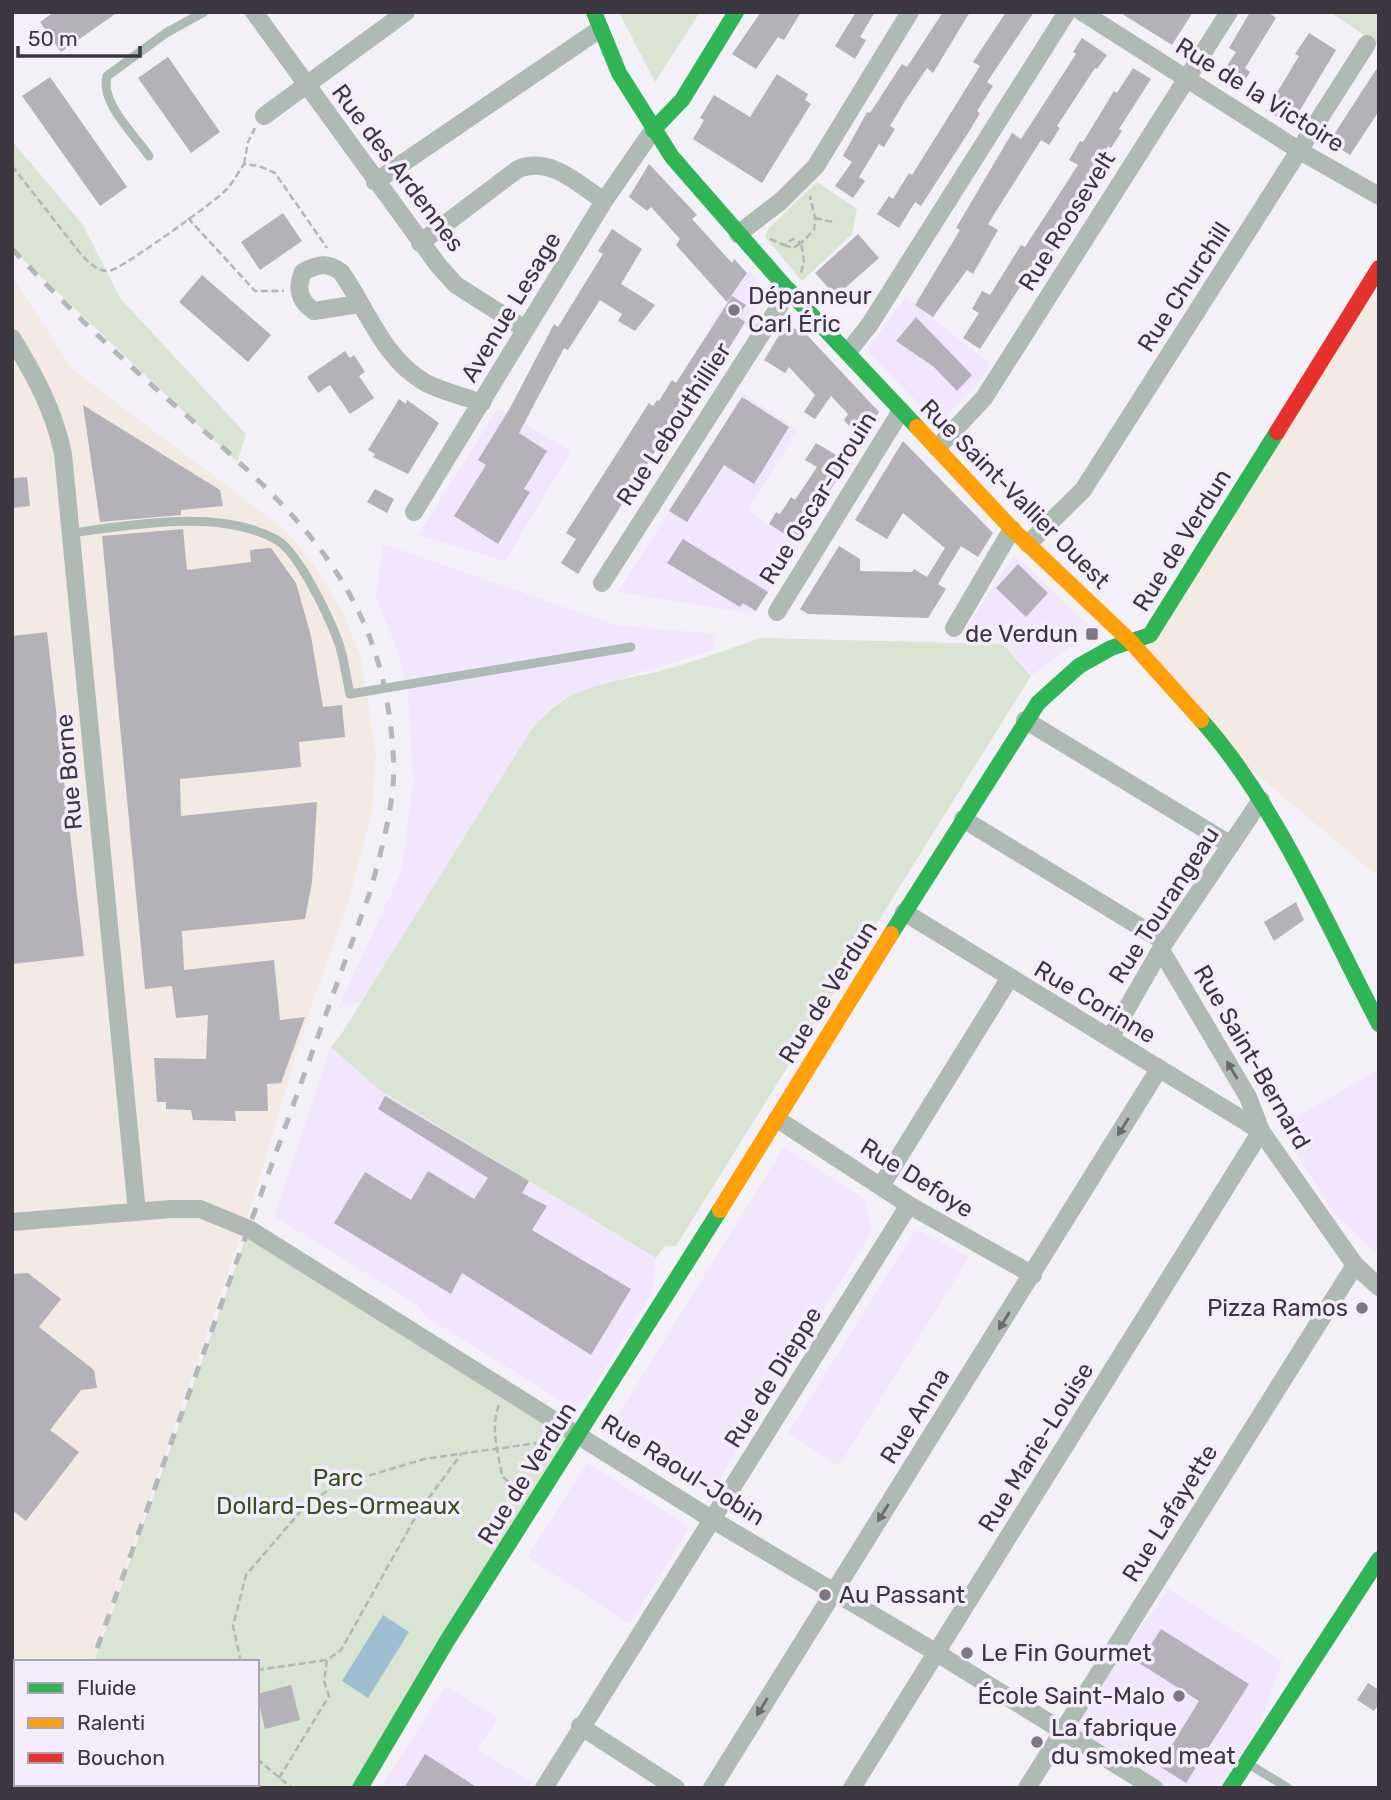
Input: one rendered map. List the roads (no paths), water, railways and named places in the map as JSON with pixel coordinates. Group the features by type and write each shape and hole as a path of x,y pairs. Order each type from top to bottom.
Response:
{"street":[{"name":"Rue des Ardennes","path":"254,12 375,182 456,285 525,329"},
{"path":"264,116 407,12"},
{"path":"653,130 682,100 736,12"},
{"path":"738,234 816,166 910,12"},
{"path":"848,352 870,324 1067,12"},
{"name":"Rue de la Victoire","path":"1082,12 1300,150 1379,196"},
{"name":"Rue Roosevelt","path":"937,448 984,398 1229,12"},
{"path":"375,182 597,20"},
{"name":"Rue Saint-Vallier Ouest","path":"597,20 619,73 653,130 672,157 738,234 1012,529 1130,641 1230,752 1261,800 1379,1024"},
{"name":"Rue Churchill","path":"1028,544 1083,490 1367,44"},
{"name":"Avenue Lesage","path":"414,513 604,201 653,130"},
{"path":"421,243 518,169 532,163 549,166 604,201"},
{"path":"359,304 314,311 305,305 298,291 303,272 316,265 331,265 345,278 385,346 404,365 426,383 482,403"},
{"name":"Rue de Verdun","path":"360,1788 447,1641 543,1493 1025,720 1041,697 1068,671 1130,641 1150,635 1379,268"},
{"name":"Rue Lebouthillier","path":"602,583 789,291"},
{"name":"Rue Borne","path":"12,338 43,388 56,421 63,454 137,1212"},
{"name":"Rue Oscar-Drouin","path":"777,612 901,411"},
{"path":"954,628 1012,529"},
{"path":"1025,720 1231,845"},
{"name":"Rue Tourangeau","path":"1110,1038 1163,946 1261,800"},
{"name":"Rue Saint-Bernard","path":"963,819 1163,946 1248,1097 1261,1131 1355,1265 1379,1287"},
{"name":"Rue Corinne","path":"904,912 1009,979 1261,1131"},
{"path":"881,1186 1009,979"},
{"name":"Rue Anna","path":"712,1788 1159,1069"},
{"name":"Rue Defoye","path":"777,1119 909,1205 1032,1275"},
{"name":"Rue Marie-Louise","path":"852,1788 1261,1131"},
{"name":"Rue de Dieppe","path":"544,1788 580,1726 713,1520 909,1205"},
{"name":"Rue Raoul-Jobin","path":"12,1222 200,1209 249,1229 713,1520 937,1653 1154,1788"},
{"name":"Rue Lafayette","path":"1027,1788 1355,1265"},
{"path":"1230,1788 1379,1559"},
{"path":"580,1726 676,1788"}],"lane":[{"path":"149,156 110,102 104,88 107,76 166,33 204,12"},
{"path":"71,533 173,521 250,528 280,542 299,566 338,642 349,694 631,647"},
{"path":"1246,1763 1287,1788"}],"water":[{"path":"383,1615 409,1632 368,1698 342,1681"}],"railway":[{"path":"12,249 111,348 225,449 298,522 329,562 355,605 375,653 392,737 393,787 389,815 369,895 93,1660"}],"place":[{"name":"Dépanneur Carl Éric","path":"734,310"},
{"name":"de Verdun","path":"1092,634"},
{"name":"Pizza Ramos","path":"1362,1308"},
{"name":"Au Passant","path":"825,1595"},
{"name":"Le Fin Gourmet","path":"967,1653"},
{"name":"École Saint-Malo","path":"1179,1696"},
{"name":"La fabrique du smoked meat","path":"1037,1742"}],"park label":[{"name":"Parc Dollard-Des-Ormeaux","path":"338,1492"}]}
